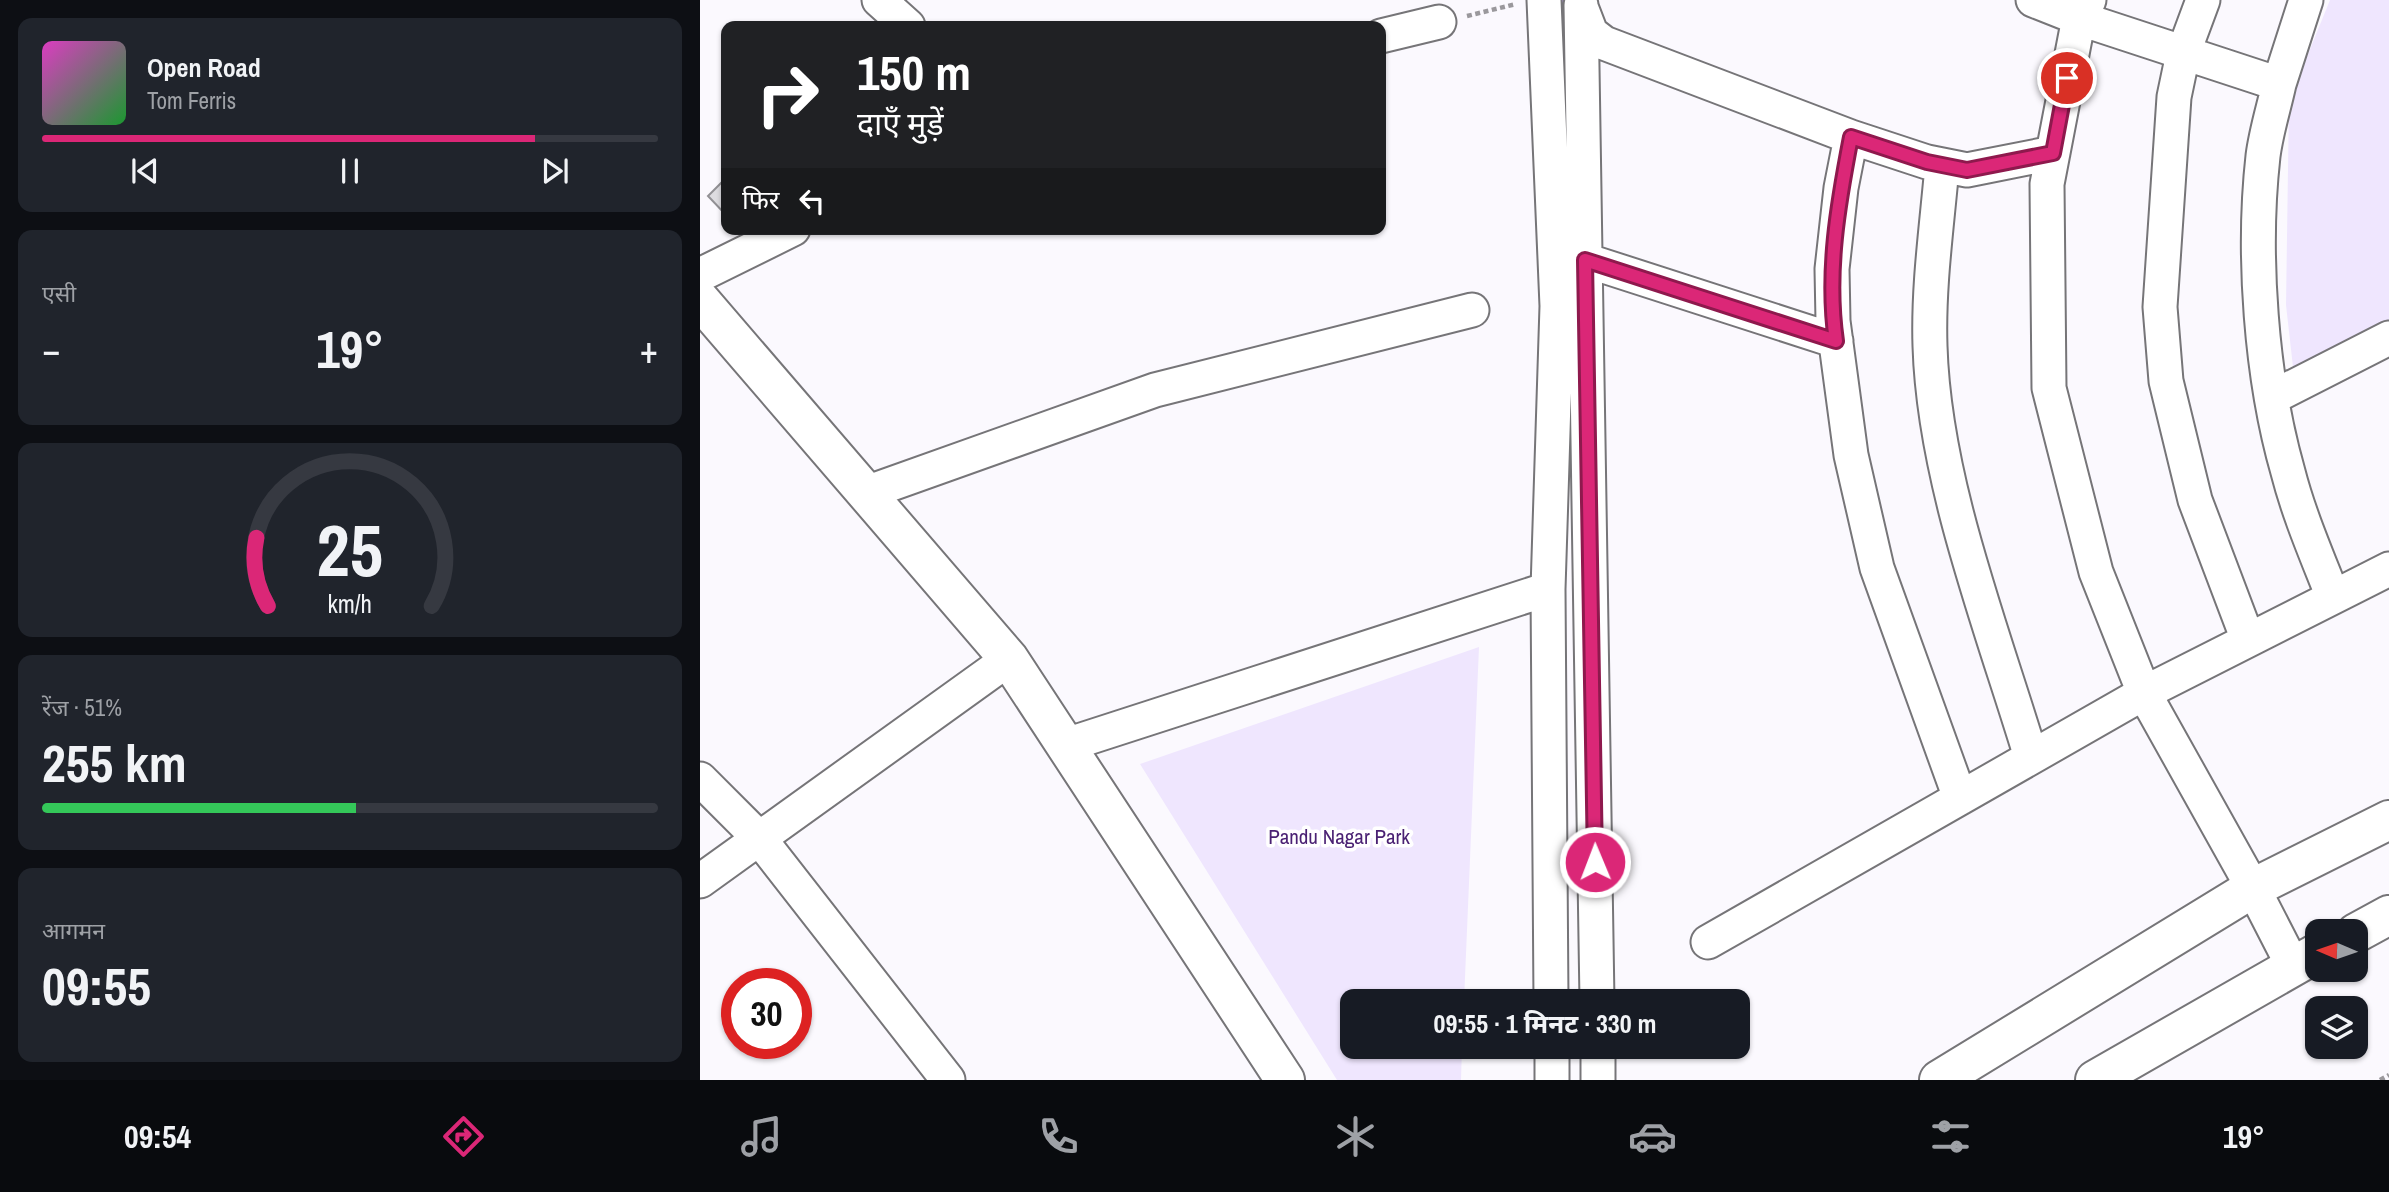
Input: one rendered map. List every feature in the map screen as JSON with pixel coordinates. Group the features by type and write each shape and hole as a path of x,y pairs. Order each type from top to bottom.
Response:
{"street":[{"path":"879,0 902,21"},
{"path":"2033,0 2085,10 2183,54 2279,83"},
{"path":"2203,0 2183,54 2174,97 2160,307 2166,381 2195,500 2248,640"},
{"path":"2306,0 2279,83 2263,155 2259,220 2261,301 2273,397 2287,472 2333,597"},
{"path":"1531,2 1557,306 1548,589 1551,989"},
{"path":"1580,2 1591,33 1604,43 1851,137 1942,166 1967,170 2053,153"},
{"path":"1580,2 1597,989"},
{"path":"2085,10 2047,184 2049,388 2096,572 2144,693 2253,888 2305,960 2095,1080"},
{"path":"1386,35 1439,22"},
{"path":"1851,137 1841,188 1832,269 1836,341 1851,455 1877,568 1960,798"},
{"path":"1942,166 1930,291 1930,348 1947,481 2031,758"},
{"path":"700,275 781,235"},
{"path":"1585,260 1836,341"},
{"path":"700,300 1009,659 1285,1080"},
{"path":"866,493 1155,390 1472,310"},
{"path":"2273,397 2389,338"},
{"path":"1708,942 2144,693 2389,569"},
{"path":"1066,745 1548,589"},
{"path":"700,881 1009,659"},
{"path":"700,779 759,838 948,1080"},
{"path":"1939,1080 2253,888 2389,820"},
{"path":"2368,926 2389,915"},
{"path":"1552,1059 1552,1080"},
{"path":"1598,1059 1598,1080"}],"path":[{"path":"1439,22 1531,2"},
{"path":"2380,1080 2389,1075"}],"green space":[{"path":"2330,0 2389,0 2389,320 2293,367 2286,305 2289,101"},
{"name":"Pandu Nagar Park","path":"1479,647 1465,989 1340,989 1340,1059 1462,1059 1461,1080 1337,1080 1140,764"}],"building":[{"path":"721,183 721,210 708,196"}],"waterway":[{"path":"1562,0 1563,94"}],"route":[{"path":"1595,862 1585,260 1836,341 1832,269 1841,188 1851,137 1927,162 1967,170 2053,153 2067,78"}]}
